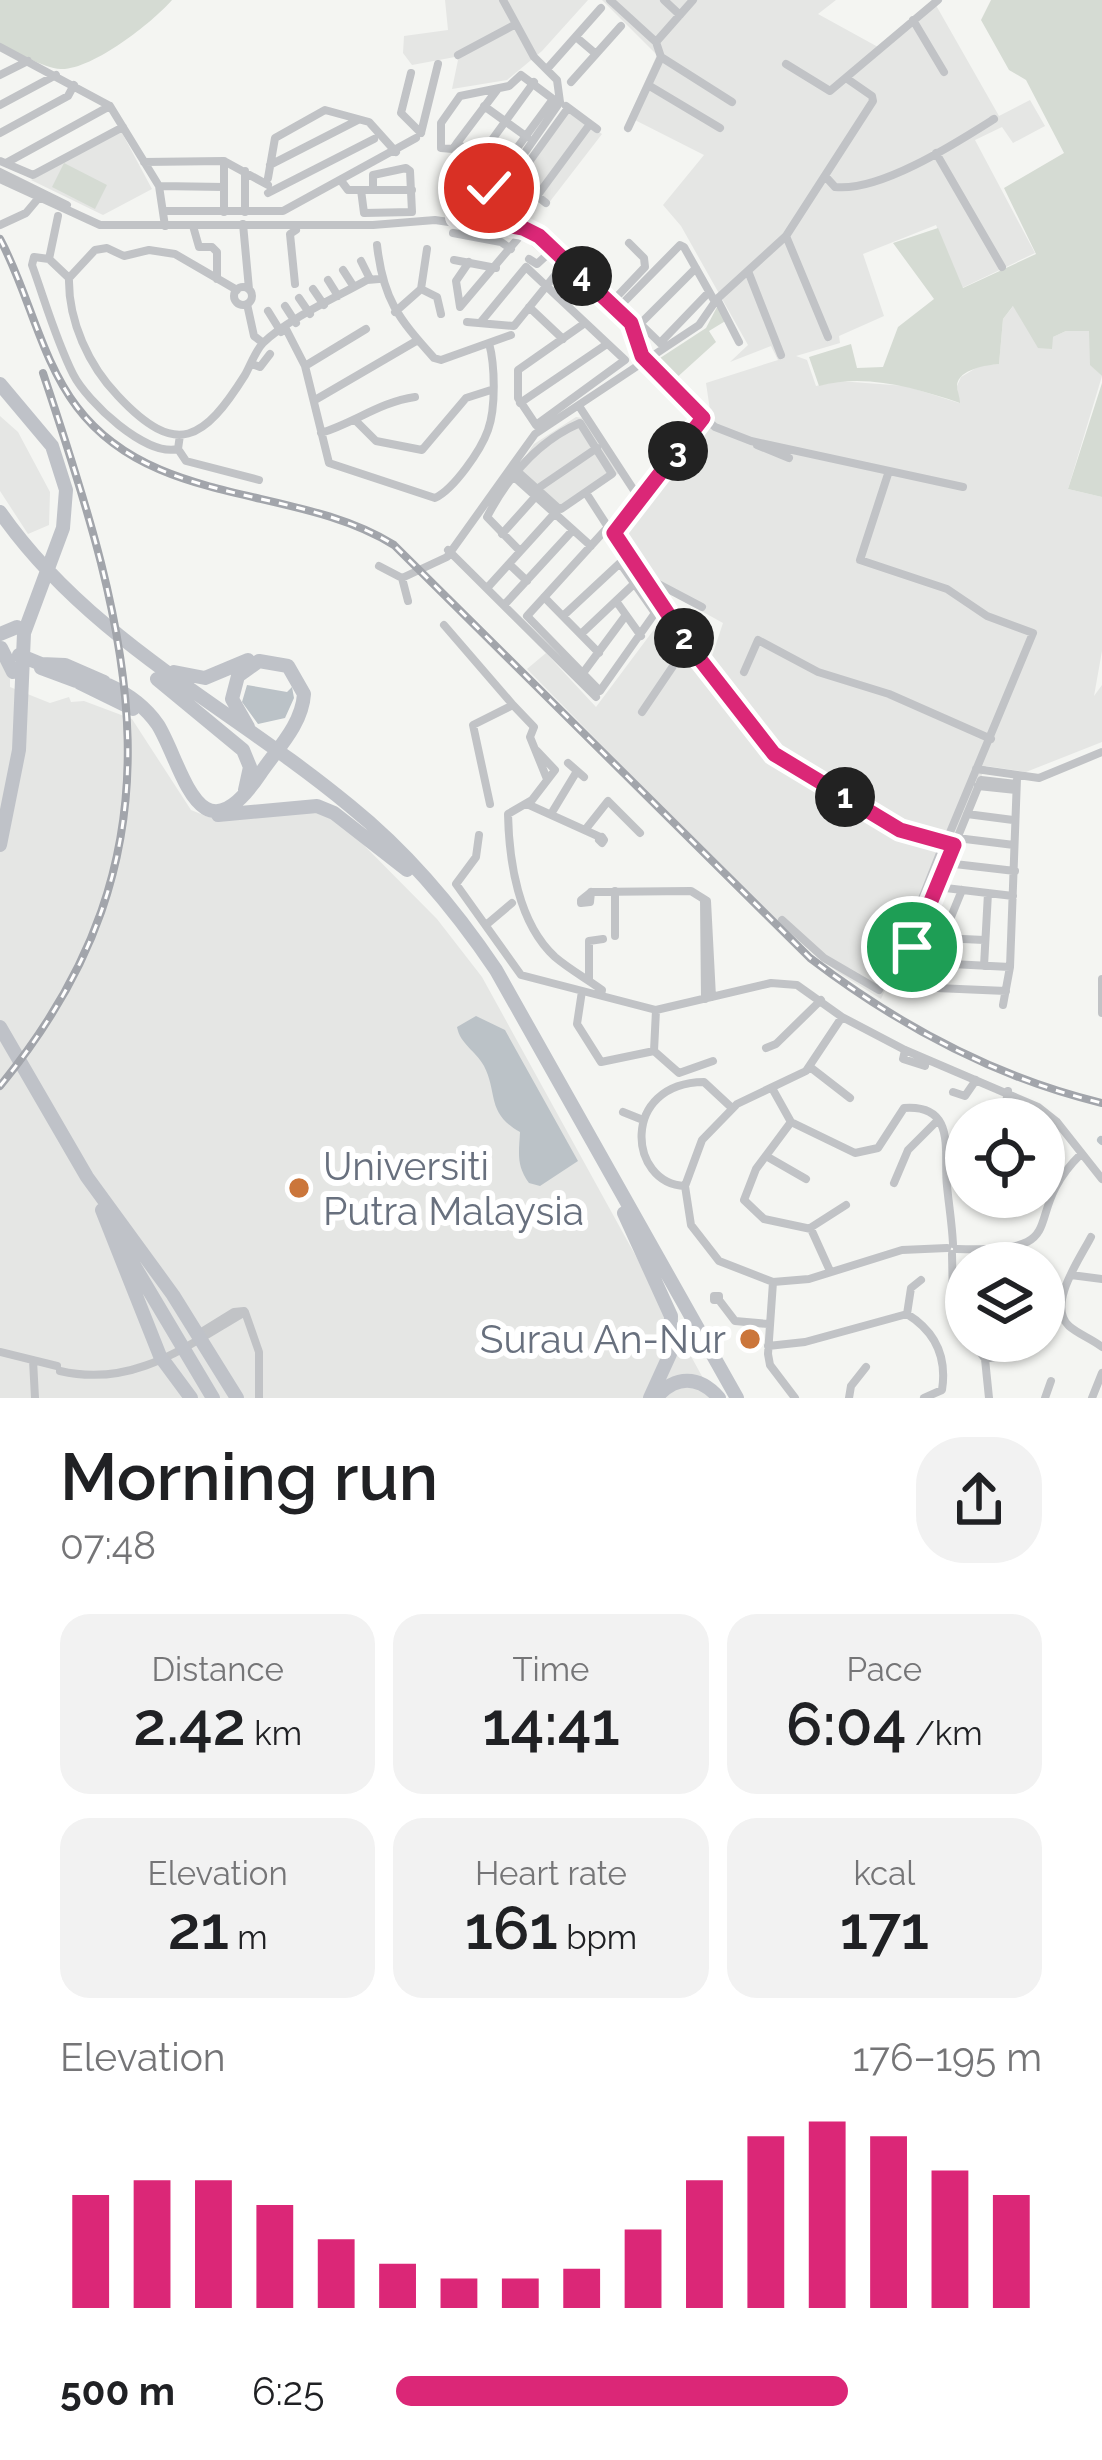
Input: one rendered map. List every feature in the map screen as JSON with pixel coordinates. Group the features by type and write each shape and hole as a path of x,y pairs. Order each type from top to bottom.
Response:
{"highway":[{"path":"0,384 39,426 61,464 66,507 22,632 0,807"},
{"path":"0,398 34,429 57,471 59,517 50,556"},
{"path":"0,512 46,568 114,634 313,777"},
{"path":"0,524 72,608 247,755 249,779 234,803"},
{"path":"39,580 22,632 32,655 140,714 154,730 181,790 206,812 230,815 317,806 334,813 406,870"},
{"path":"0,845 17,748 19,645 32,602"},
{"path":"0,634 22,632"},
{"path":"114,634 190,679 205,679 265,656 289,661 304,678 305,714 283,746 237,807 206,812"},
{"path":"17,661 65,664 128,694 159,727 190,796 211,808 234,803 270,763"},
{"path":"17,661 27,702"},
{"path":"283,746 299,717 303,687 288,666 259,661 235,681 236,713 409,861 467,928 496,970 741,1398"},
{"path":"0,854 22,771 30,678 47,666"},
{"path":"158,679 316,789 406,870 488,970 723,1398"},
{"path":"0,823 17,748"},
{"path":"2,1038 189,1342 215,1398"},
{"path":"102,1205 159,1353 191,1398"},
{"path":"624,1213 671,1316 670,1354 653,1398"},
{"path":"189,1342 237,1398"},
{"path":"142,1364 159,1353"},
{"path":"653,1398 674,1382 688,1380 706,1384 723,1398"}],"street":[{"path":"457,219 466,196 513,177 560,103 560,86 534,57 501,0"},
{"path":"610,0 656,42 661,57 732,102"},
{"path":"664,0 680,15"},
{"path":"656,42 693,0"},
{"path":"786,64 827,92 938,0"},
{"path":"548,69 601,8"},
{"path":"914,20 944,72"},
{"path":"458,55 516,24"},
{"path":"572,82 621,26"},
{"path":"576,37 596,54"},
{"path":"0,47 109,107 159,187 165,220"},
{"path":"628,128 661,57"},
{"path":"0,75 28,61"},
{"path":"165,220 224,212 244,220 289,209 399,151 419,135 438,64"},
{"path":"411,73 401,110 419,135"},
{"path":"0,105 56,75"},
{"path":"536,196 594,126 521,75 509,86 460,96 441,123 437,140 441,148 454,146 498,174 560,103"},
{"path":"1,169 41,195 101,221 457,219 519,238 560,264 660,343 786,236 873,101 846,78"},
{"path":"478,159 534,82"},
{"path":"648,85 720,128"},
{"path":"0,133 73,88"},
{"path":"454,146 497,89"},
{"path":"484,106 529,139"},
{"path":"1,169 109,107"},
{"path":"268,212 269,166 280,133 325,110 369,122 399,151"},
{"path":"269,166 359,119"},
{"path":"825,176 835,187 847,188 936,153 994,119"},
{"path":"1,169 33,175 124,127"},
{"path":"268,185 374,139"},
{"path":"513,177 529,139"},
{"path":"936,153 1002,267"},
{"path":"344,155 355,175"},
{"path":"144,162 224,161 268,185"},
{"path":"224,161 224,212"},
{"path":"165,220 193,226 244,220 315,226 412,212 410,171 400,166 373,175 373,190"},
{"path":"245,170 245,267 243,289 236,301 247,304 256,340 265,342"},
{"path":"513,177 546,203"},
{"path":"342,182 348,190 412,190"},
{"path":"159,187 224,187"},
{"path":"361,190 362,212 373,220"},
{"path":"0,225 26,213 41,195"},
{"path":"49,259 58,216"},
{"path":"193,226 199,247 217,252 217,280"},
{"path":"296,284 291,231 316,230 315,226"},
{"path":"453,233 501,242 519,238"},
{"path":"786,236 828,338"},
{"path":"519,238 528,248 535,239 560,264"},
{"path":"469,262 456,281 458,306 465,307 519,238"},
{"path":"613,305 645,267 644,258 629,244"},
{"path":"374,279 377,245"},
{"path":"613,305 679,246 740,342"},
{"path":"68,278 85,256 106,248 124,256 162,251 243,289"},
{"path":"395,312 421,289 427,249"},
{"path":"178,448 160,450 122,429 75,379 32,265 34,257 49,259 68,278 71,305 94,370 136,415 180,435 210,425 265,342 374,279"},
{"path":"454,260 496,268"},
{"path":"361,261 395,312 438,360 511,335"},
{"path":"520,551 487,517 538,428 625,360 529,264"},
{"path":"480,323 524,267 560,264"},
{"path":"466,322 514,326 560,264"},
{"path":"640,324 696,268"},
{"path":"343,270 354,287"},
{"path":"748,271 781,355"},
{"path":"328,280 338,296"},
{"path":"314,289 324,305"},
{"path":"421,289 436,297 441,314"},
{"path":"299,298 310,314"},
{"path":"538,428 698,325 713,298"},
{"path":"613,305 631,323 644,362 703,418 789,458"},
{"path":"285,306 296,323"},
{"path":"529,307 563,339"},
{"path":"268,311 305,366 326,457 337,468 435,498 448,489 488,432 489,343"},
{"path":"538,428 520,403 518,370 585,323"},
{"path":"305,366 366,329"},
{"path":"316,400 418,340"},
{"path":"252,364 260,367 271,358 265,342"},
{"path":"520,403 607,344"},
{"path":"356,421 376,441 422,450 466,398 491,390"},
{"path":"321,433 356,421 387,402 415,397"},
{"path":"513,472 561,509 612,474 578,406"},
{"path":"580,676 603,690 655,616 614,533 703,418"},
{"path":"402,578 441,562 513,472 537,449 578,423 639,498"},
{"path":"180,435 178,448 187,461 259,480"},
{"path":"752,441 963,487"},
{"path":"502,534 537,493 600,446"},
{"path":"782,920 824,958 879,990 950,842 1033,633 987,616 947,589 860,560 889,474"},
{"path":"537,493 591,546"},
{"path":"524,619 608,527 588,496"},
{"path":"485,504 457,551 460,560 524,619 596,697"},
{"path":"488,587 555,514"},
{"path":"505,604 573,530"},
{"path":"563,616 620,562 782,761 900,830 950,842 1014,845"},
{"path":"508,564 526,581"},
{"path":"379,566 402,578 408,601"},
{"path":"580,634 647,578 702,607"},
{"path":"544,597 599,652"},
{"path":"616,601 640,636"},
{"path":"580,676 626,615"},
{"path":"444,625 534,727 530,737 555,769 527,804 507,818 514,875 526,915 553,955 590,980 602,990 601,995"},
{"path":"744,672 758,640 818,672 889,694 991,739"},
{"path":"642,712 688,644"},
{"path":"490,804 473,725 513,705"},
{"path":"1006,991 922,988 901,979 950,842 980,783 1016,784 1048,775 1102,749"},
{"path":"551,814 581,774 568,763"},
{"path":"976,769 1016,784"},
{"path":"1003,1005 1010,967 1016,784"},
{"path":"585,830 608,801 640,833"},
{"path":"527,804 600,837"},
{"path":"967,814 1012,820"},
{"path":"479,835 476,857 456,881 521,975 656,1010 784,982 905,1050 1057,1117 1102,1176"},
{"path":"946,863 1015,871"},
{"path":"937,887 1013,896"},
{"path":"922,988 962,890"},
{"path":"615,891 615,936"},
{"path":"591,892 688,891 704,899 709,998"},
{"path":"984,966 988,893"},
{"path":"486,925 512,903"},
{"path":"942,938 985,940"},
{"path":"590,980 589,941 603,939"},
{"path":"932,963 1010,967"},
{"path":"1102,979 1102,1012"},
{"path":"582,991 577,1024 596,1059 606,1063 654,1052"},
{"path":"766,1048 821,1000"},
{"path":"654,1052 656,1010"},
{"path":"842,1017 810,1067 732,1108 702,1140 685,1186 691,1225 708,1251 736,1270 773,1282 799,1281 902,1250 945,1249"},
{"path":"905,1050 905,1060 925,1066"},
{"path":"654,1052 680,1073 713,1061"},
{"path":"810,1067 850,1098"},
{"path":"953,1092 965,1096 976,1080"},
{"path":"685,1186 671,1185 658,1176 641,1141 644,1120 658,1094 683,1083 704,1082 732,1108"},
{"path":"772,1088 790,1122 855,1153 878,1148 904,1108 915,1107 937,1121 949,1137 946,1181 951,1242"},
{"path":"1007,1098 1008,1092"},
{"path":"1008,1092 1041,1109 1102,1176"},
{"path":"622,1112 644,1120"},
{"path":"894,1184 908,1150 937,1121"},
{"path":"790,1122 744,1191 747,1208 764,1219 811,1229 830,1271"},
{"path":"1031,1242 1037,1238 1055,1180 1081,1154"},
{"path":"766,1156 806,1179"},
{"path":"1091,1237 1064,1294 1065,1322 1102,1347"},
{"path":"1072,1275 1102,1279"},
{"path":"907,1314 911,1288 921,1280"},
{"path":"773,1282 770,1365 795,1398"},
{"path":"718,1300 735,1321 768,1324"},
{"path":"0,1354 58,1369 121,1375 245,1312 260,1352 259,1398"},
{"path":"768,1346 801,1343 907,1314"},
{"path":"907,1314 934,1340 944,1360 942,1390 924,1398"},
{"path":"33,1362 35,1398"},
{"path":"985,1362 988,1398"},
{"path":"96,1375 142,1364"},
{"path":"35,1379 58,1369"},
{"path":"850,1398 861,1372"},
{"path":"1092,1398 1102,1373"},
{"path":"1045,1398 1051,1381"}],"shaded area":[{"path":"0,0 172,0 104,54 61,69 0,44"},
{"path":"445,0 588,0 542,51 507,80 452,89 455,57 412,65 403,53 404,36 448,30"},
{"path":"602,0 836,0 818,14 878,47 933,0 999,116 1030,100 1045,126 1013,143 1002,127 975,140 1035,253 962,288 936,225 863,254 884,316 839,336 840,343 796,356 807,360 816,386 839,381 906,386 959,403 961,377 981,365 999,364 1003,319 1014,305 1053,337 1066,331 1090,331 1090,364 1102,376 1068,489 1102,497 1102,651 1094,696 1102,685 1102,742 1026,772 986,766 881,999 778,925 527,669 546,653 596,707 664,616 707,671 723,623 647,581 623,545 619,529 711,417 706,383 778,360 771,346 730,362 748,345 681,226 663,205 704,155 629,117 657,55"},
{"path":"991,0 1102,0 1102,376 1090,365 1089,331 1066,331 1053,337 1052,349 1038,348 1013,306 1003,319 999,364 963,375 957,385 960,403 872,382 819,386 809,357 851,344 857,368 883,367 898,327 934,299 893,243 938,228 963,288 1036,254 1004,188 1064,153 1026,80 1009,70 981,20"},
{"path":"568,109 602,134 548,204 518,179"},
{"path":"121,131 152,189 103,215 31,180"},
{"path":"64,163 107,185 95,209 52,187"},
{"path":"717,307 727,320 709,331 716,342 673,381 657,360 706,328"},
{"path":"1102,383 1102,497 1068,489"},
{"path":"0,416 18,432 50,492 49,525 28,534 0,491"},
{"path":"576,417 583,418 619,473 561,513 514,473 534,444"},
{"name":"Universiti Putra Malaysia","path":"0,651 10,665 10,687 50,703 69,697 71,702 84,701 132,719 191,810 211,818 318,811 337,818 437,919 482,977 714,1398 0,1398"},
{"path":"247,685 287,692 292,687 294,698 285,718 258,724 242,702"},
{"path":"476,1016 505,1030 578,1161 540,1186 525,1177 519,1159 520,1132 502,1117 484,1066 459,1033 457,1027"}],"railway":[{"path":"0,239 64,388 108,439 145,463 185,479 314,512 394,545 810,958 877,1005 948,1046 1023,1079 1102,1103"},
{"path":"0,1086 61,998 101,911 123,825 128,739 119,652 101,562 43,373"}],"place":[{"name":"Universiti Putra Malaysia","path":"299,1188"},
{"name":"Surau An-Nur","path":"750,1339"}],"route":[{"path":"489,188 462,199 457,217 523,228 539,236 631,323 642,356 703,418 614,533 643,581 782,761 900,830 954,845 912,947"}]}
